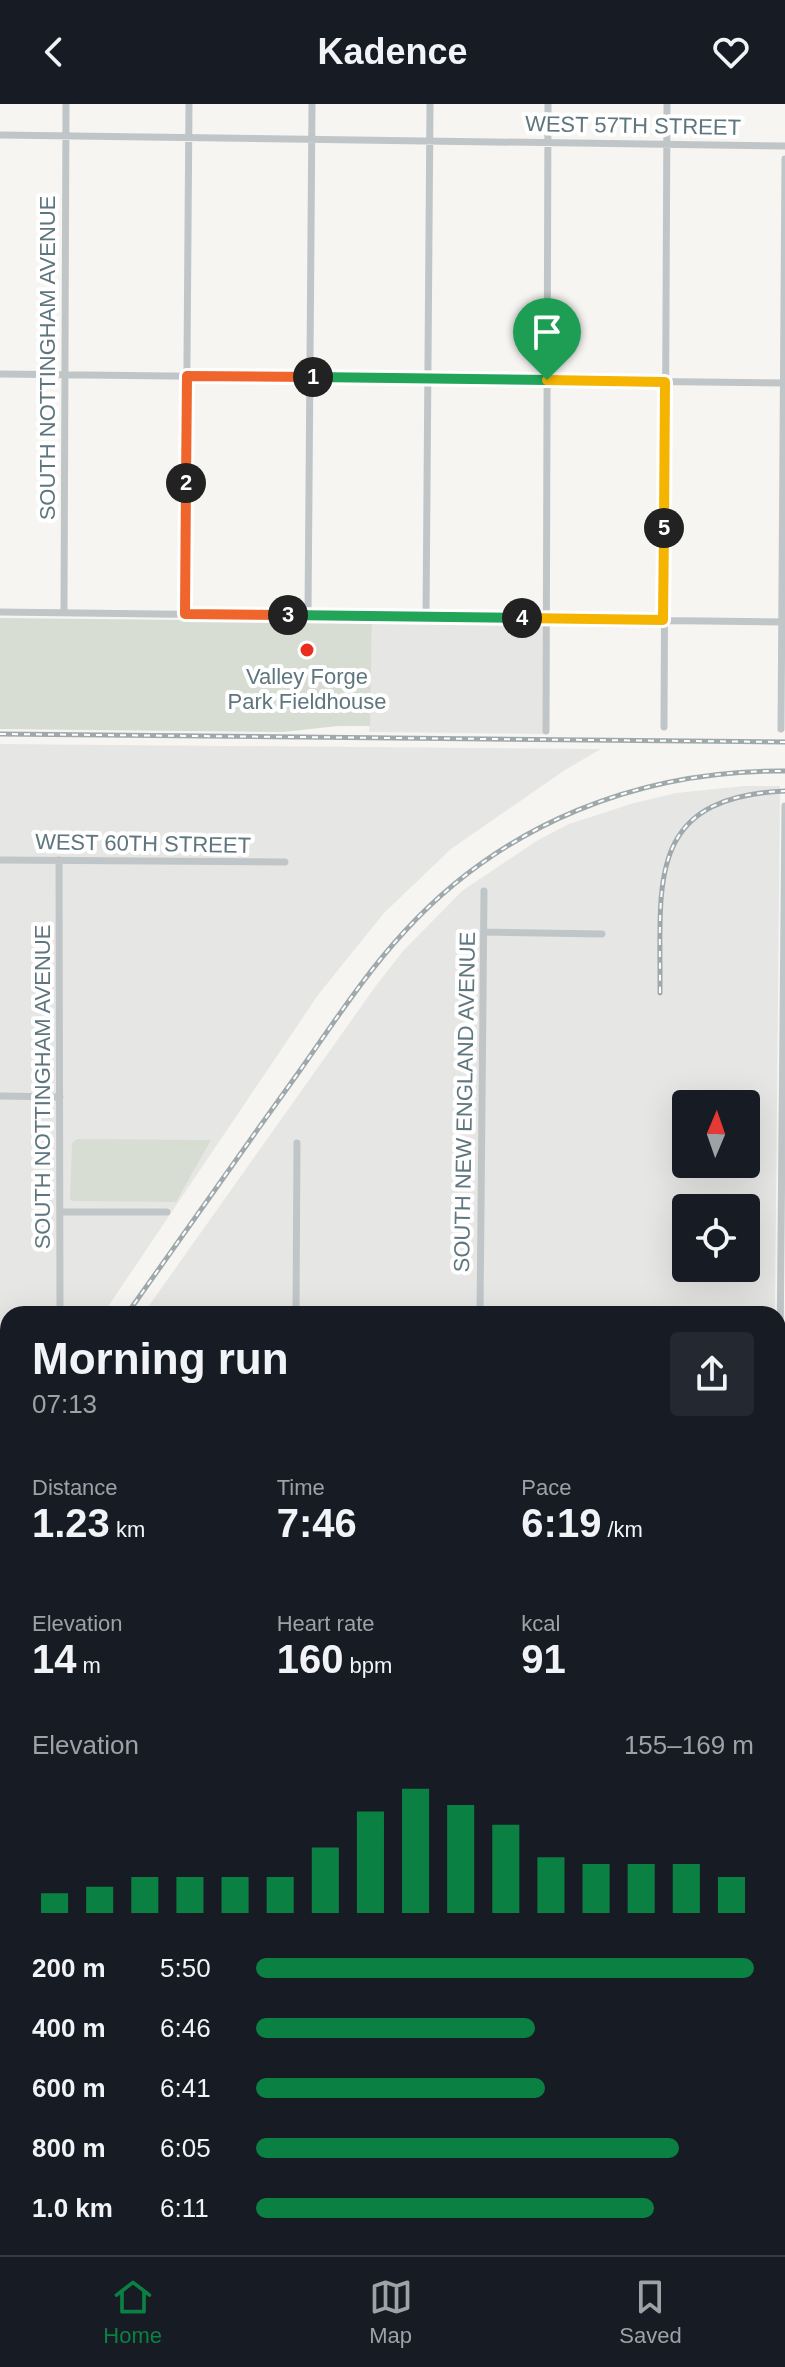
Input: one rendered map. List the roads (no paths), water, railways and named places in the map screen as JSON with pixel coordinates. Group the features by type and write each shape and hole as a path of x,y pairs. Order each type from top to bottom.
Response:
{"street":[{"name":"SOUTH NOTTINGHAM AVENUE","path":"64,612 66,104"},
{"path":"185,614 189,104"},
{"path":"308,616 312,104"},
{"path":"426,617 430,104"},
{"path":"546,731 548,104"},
{"path":"664,727 667,104"},
{"name":"WEST 57TH STREET","path":"0,135 785,146"},
{"path":"781,729 785,159"},
{"path":"0,374 784,383"},
{"path":"0,612 784,622"},
{"path":"781,1306 785,806"},
{"name":"WEST 60TH STREET","path":"0,860 285,862"},
{"name":"SOUTH NOTTINGHAM AVENUE","path":"59,860 60,1306"},
{"name":"SOUTH NEW ENGLAND AVENUE","path":"480,1306 484,891"},
{"path":"484,932 602,934"},
{"path":"0,1096 60,1097"},
{"path":"296,1306 297,1143"},
{"path":"60,1212 167,1212"}],"railway":[{"path":"0,734 785,742"},
{"path":"133,1306 362,983 405,931 444,893 486,860 578,810 678,780 731,773 785,771"},
{"path":"660,993 663,883 670,854 684,829 706,810 739,797 785,791"}],"place":[{"name":"Valley Forge Park Fieldhouse","path":"307,650"}]}
